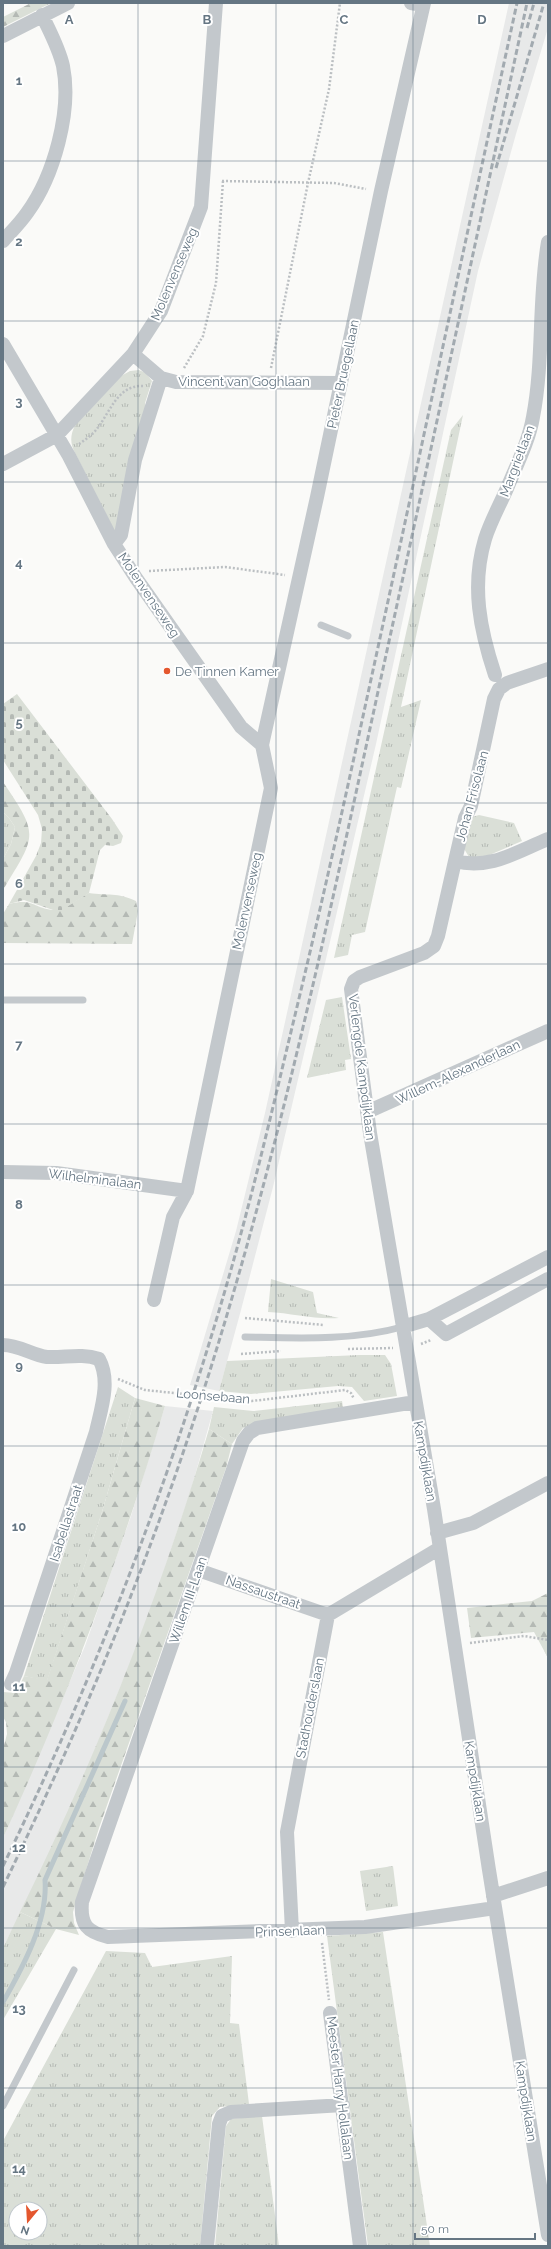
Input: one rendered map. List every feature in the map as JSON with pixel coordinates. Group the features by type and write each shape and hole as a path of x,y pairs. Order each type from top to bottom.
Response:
{"street":[{"path":"3,36 68,3"},
{"name":"Molenvenseweg","path":"154,1300 173,1217 187,1191 270,788 262,745 241,727 136,578 114,544 57,434 133,354 161,311 201,207 216,3"},
{"name":"Pieter Bruegellaan","path":"262,745 300,578 420,4"},
{"path":"3,241 27,213 41,188 53,160 62,126 65,86 62,65 55,41 42,15"},
{"name":"Margrietlaan","path":"495,675 480,620 477,603 479,570 486,538 520,458 533,418 536,394 542,290 548,242"},
{"path":"3,344 57,434 3,464"},
{"name":"Vincent van Goghlaan","path":"133,354 159,383 340,383"},
{"name":"Molenvenseweg","path":"114,544 121,534 136,460 159,383"},
{"name":"Johan Frisolaan","path":"455,861 465,818 471,806 494,699 498,689 507,684 548,669"},
{"path":"455,861 469,864 490,863 548,840"},
{"name":"Verlengde Kampdijklaan","path":"402,1327 367,1112 351,989 354,981 424,953 434,946 438,936 455,861"},
{"name":"Willem-Alexanderlaan","path":"367,1112 548,1031"},
{"name":"Wilhelminalaan","path":"3,1172 56,1173 187,1191"},
{"path":"402,1327 429,1319 548,1257"},
{"path":"429,1319 446,1334 548,1279"},
{"name":"Kampdijklaan","path":"402,1327 440,1548 494,1902 548,2235"},
{"name":"Isabellastraat","path":"3,1345 14,1345 46,1357 82,1355 99,1359 105,1372 103,1404 96,1432 16,1673 11,1684"},
{"name":"Willem III-Laan","path":"87,1928 81,1914 82,1902 243,1441 249,1433 257,1428 415,1402"},
{"path":"437,1533 473,1523 548,1483"},
{"path":"328,1615 440,1548"},
{"name":"Nassaustraat","path":"198,1570 328,1615"},
{"name":"Stadhouderslaan","path":"292,1931 287,1832 328,1615"},
{"name":"Prinsenlaan","path":"87,1928 91,1932 108,1937 321,1931 365,1927 494,1902 548,1878"},
{"name":"Meester Harry Hollalaan","path":"330,2013 360,2246"},
{"path":"207,2246 219,2124 222,2116 231,2112 343,2105"}],"lane":[{"path":"321,625 348,636"},
{"path":"3,1000 83,1000"},
{"path":"245,1337 285,1338 368,1334 402,1327"},
{"path":"3,2106 74,1970"}],"path":[{"path":"268,383 308,183 329,89 340,3"},
{"path":"204,179 223,181 334,183 381,192"},
{"path":"176,382 203,336 216,283 223,181"},
{"path":"66,451 80,444 96,431 112,404 131,386 159,383"},
{"path":"136,578 150,571 225,566 300,578"},
{"path":"245,1318 329,1325"},
{"path":"405,1348 414,1347 446,1334"},
{"name":"Loonsebaan","path":"105,1378 118,1379 145,1390 252,1401 345,1390 353,1396 356,1411"},
{"path":"455,1646 524,1636 548,1640"},
{"name":"Meester Harry Hollalaan","path":"321,1931 330,2013"}],"shaded area":[{"path":"509,3 548,3 548,28 516,134 478,271 376,744 273,1187 241,1310 219,1391 190,1385 236,1231 265,1113"},
{"path":"165,1406 213,1411 190,1493 147,1621 92,1757 54,1844 3,1948 3,1838 85,1646 131,1516"}],"green space":[{"path":"31,3 51,3 3,27 3,17"},
{"path":"139,370 146,373 152,381 145,403 146,411 115,532 75,453 71,443 71,436 75,425 121,376 130,371"},
{"path":"463,415 401,707 421,700 401,788 397,787 365,932 352,935 348,955 334,958 451,430"},
{"path":"17,694 112,819 123,836 121,843 113,846 105,845 100,850 89,893 62,910 53,910 24,900 9,904 36,856 41,843 42,829 38,815 3,760 3,704"},
{"path":"3,782 23,814 28,825 29,836 22,858 3,890 3,859 11,844 15,827 3,812"},
{"path":"3,812 15,827 11,844 3,859"},
{"path":"479,815 514,823 522,841 480,859 469,857 463,847 472,817"},
{"path":"89,893 118,895 136,901 138,911 132,944 3,943 3,914 9,904 28,902 45,909 57,910"},
{"path":"342,997 351,1059 345,1060 346,1070 307,1078 326,1000"},
{"path":"271,1279 313,1292 317,1313 339,1318 321,1318 268,1312"},
{"path":"385,1355 391,1364 397,1396 364,1401 352,1387 338,1386 251,1394 219,1391 227,1361"},
{"path":"118,1387 135,1398 102,1512 47,1681 24,1676"},
{"path":"135,1398 165,1406 131,1516 92,1625 27,1785 3,1838 3,1749 7,1734 6,1722 3,1717 3,1692 16,1693 24,1676 47,1680 102,1512"},
{"path":"342,1401 343,1407 243,1428 232,1444 209,1429 214,1407 253,1411"},
{"path":"209,1429 232,1444 226,1468 99,1828 73,1912 74,1923 79,1935 56,1929 20,1912 75,1794 125,1675 170,1553"},
{"path":"548,1593 548,1658 534,1632 471,1638 467,1608 532,1601"},
{"path":"393,1866 398,1906 366,1911 360,1871"},
{"path":"20,1912 56,1929 3,2020 3,1948"},
{"path":"383,1932 430,2246 368,2246 327,1936"},
{"path":"106,1951 145,1953 152,1967 232,1956 230,2023 239,2024 249,2104 220,2107 212,2116 200,2246 3,2246 3,2141"},
{"path":"262,2116 279,2246 215,2246 226,2126 231,2119"}],"waterway":[{"path":"3,2002 33,1943 43,1911 45,1880 125,1701"}],"railway":[{"path":"3,1866 66,1729 124,1590 199,1376 240,1238 338,832 517,3"},
{"path":"3,1887 79,1723 147,1555 187,1441 217,1348 244,1255 294,1067 316,972 527,3"},
{"path":"527,28 534,3"},
{"path":"496,168 544,3"}],"place":[{"name":"De Tinnen Kamer","path":"167,671"}]}
